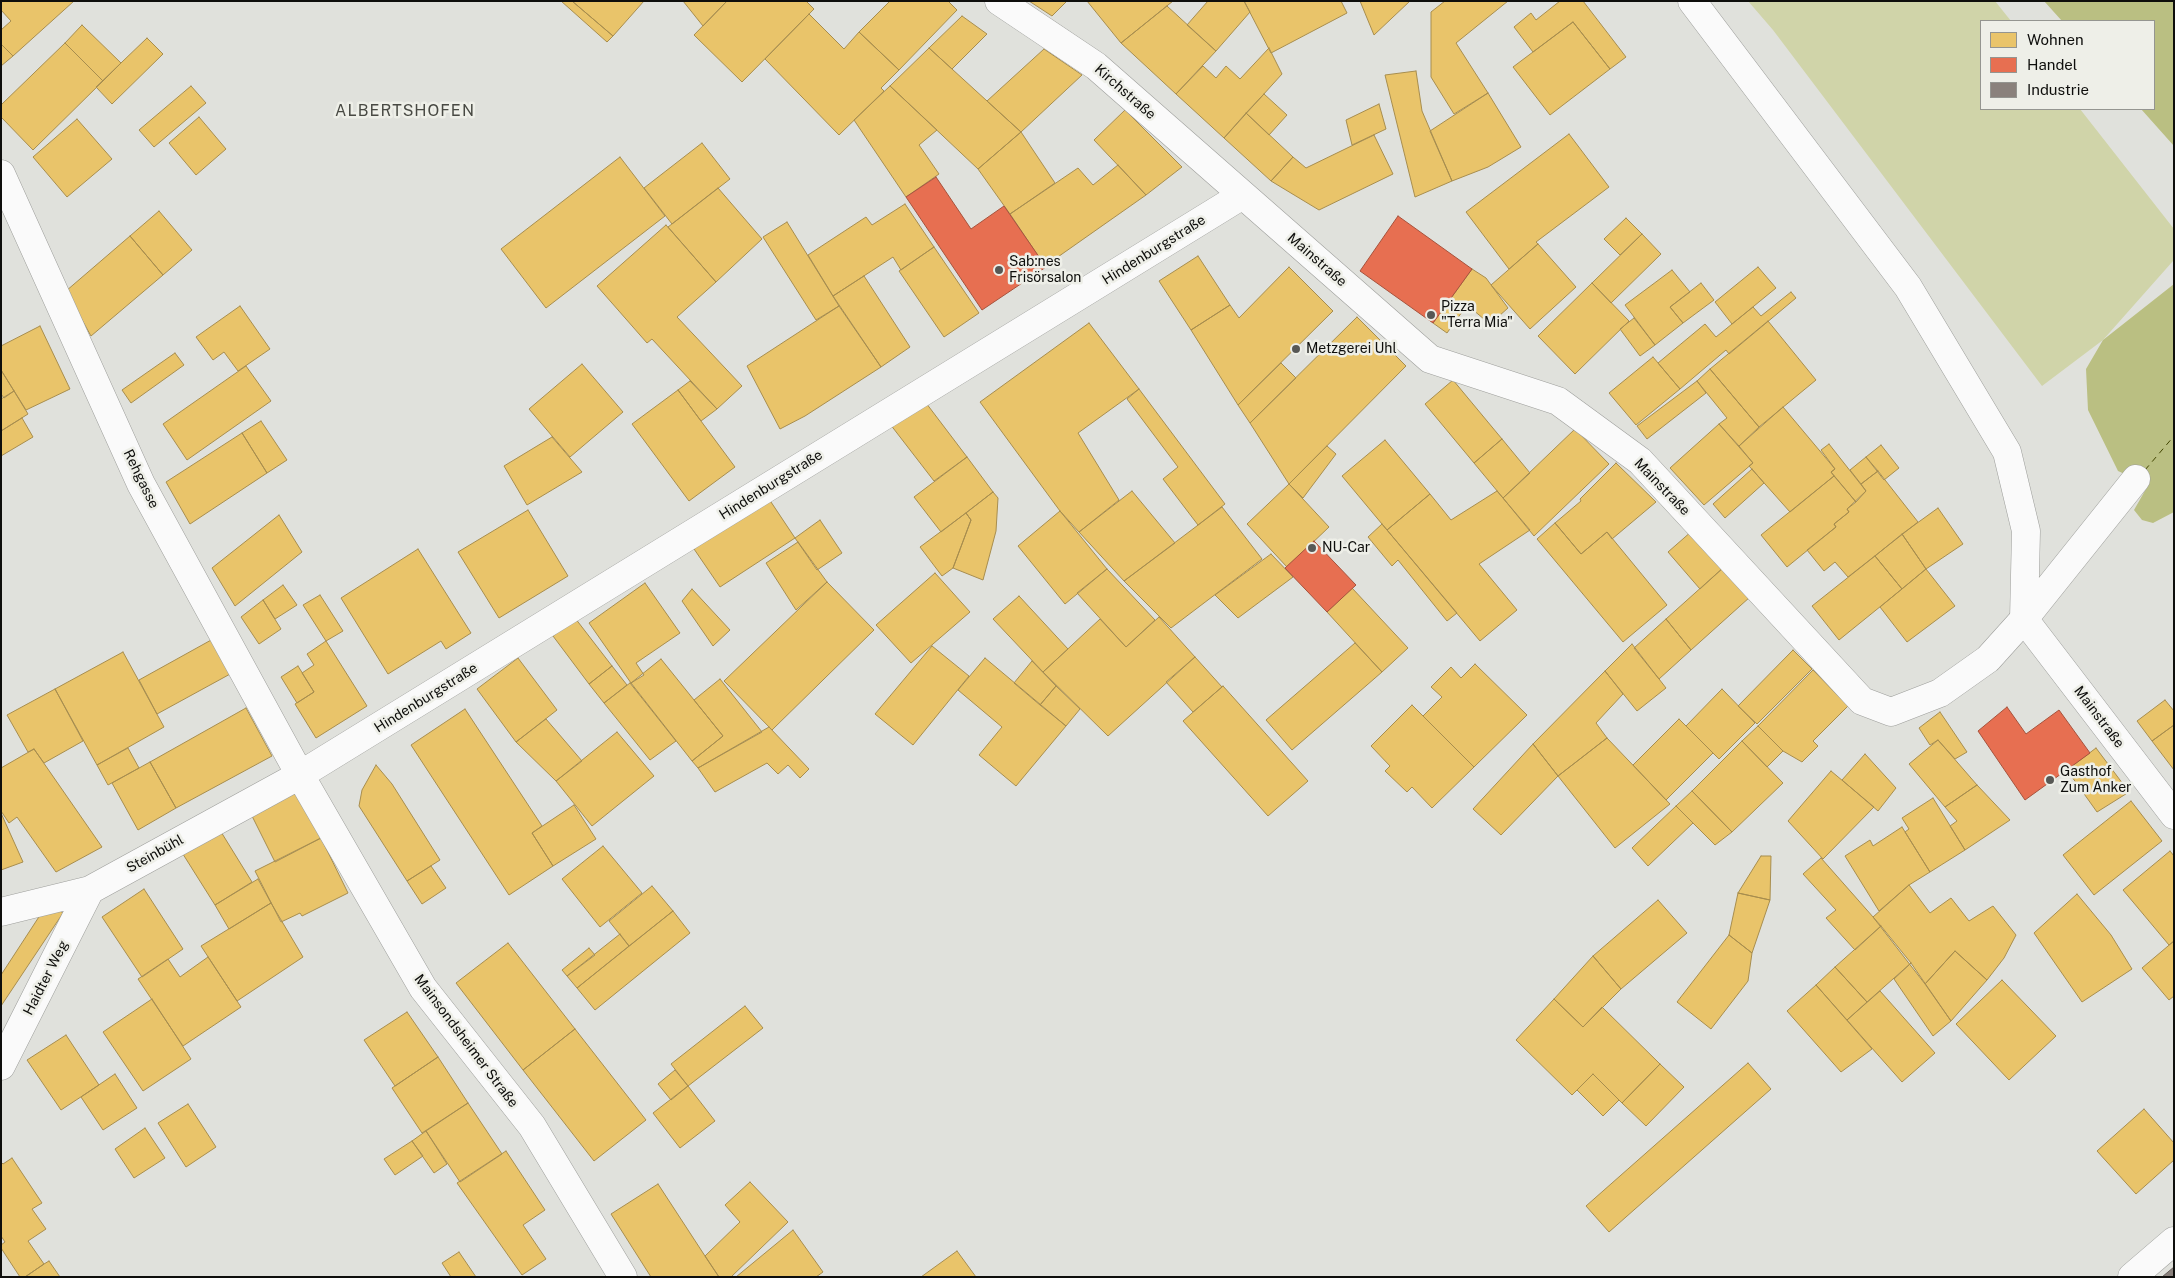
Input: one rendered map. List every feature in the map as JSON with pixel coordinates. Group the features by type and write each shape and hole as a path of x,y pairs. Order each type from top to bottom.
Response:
{"street":[{"name":"Kirchstraße","path":"998,1 1096,66 1241,196"},
{"path":"1692,1 1908,288 2008,452 2026,531 2024,620"},
{"name":"Rehgasse","path":"1,174 141,484 300,775"},
{"name":"Mainstraße","path":"1241,196 1430,359 1558,401 1640,461 1862,701 1891,712 1940,693 1988,659 2024,620 2136,479"},
{"name":"Hindenburgstraße","path":"300,775 1241,196"},
{"name":"Mainstraße","path":"2024,620 2174,815"},
{"name":"Steinbühl","path":"1,912 90,890 300,775"},
{"name":"Mainsondsheimer Straße","path":"300,775 423,988 532,1126 623,1277"},
{"name":"Haidter Weg","path":"1,1066 90,890"},
{"path":"2132,1277 2174,1242"}],"shaded area":[{"path":"1748,1 1995,1 2010,20 1980,20 1980,110 2081,110 2174,229 2173,261 2103,340 2042,386 1773,30"},
{"path":"2044,1 2174,1 2174,146 2142,110 2155,110 2155,20 2061,20"},
{"path":"2174,284 2174,512 2153,523 2142,520 2134,510 2146,489 2136,479 2118,471 2088,410 2086,369 2103,340"}],"building: Wohnen":[{"path":"1,1 74,1 13,56 1,44 1,30 11,21 1,10"},
{"path":"561,1 572,1 613,36 607,42"},
{"path":"572,1 644,1 613,36"},
{"path":"683,1 727,1 703,26"},
{"path":"727,1 806,1 814,9 742,82 694,35"},
{"path":"890,1 948,1 957,10 899,70 859,32"},
{"path":"1029,1 1067,1 1052,16"},
{"path":"1087,1 1173,1 1121,43"},
{"path":"1208,1 1244,1 1250,12 1216,51 1187,25"},
{"path":"1244,1 1341,1 1347,13 1271,53"},
{"path":"1360,1 1410,1 1374,35"},
{"path":"1445,1 1508,1 1456,43 1488,93 1454,114 1431,77 1431,12"},
{"path":"1560,1 1583,1 1626,57 1610,69 1573,22 1533,52 1514,27 1531,13 1536,20"},
{"path":"1167,6 1216,51 1176,94 1121,43"},
{"path":"809,14 844,49 859,32 899,70 881,88 884,91 839,135 765,59"},
{"path":"962,16 987,34 952,69 929,48"},
{"path":"1573,22 1610,69 1550,115 1513,67"},
{"path":"82,25 121,63 103,81 65,43"},
{"path":"147,38 163,54 112,104 96,87"},
{"path":"65,43 103,81 33,150 1,117 1,105"},
{"path":"1,44 13,56 1,66"},
{"path":"929,48 1021,132 978,169 890,86"},
{"path":"1269,48 1282,74 1224,138 1176,94 1203,66 1216,78 1226,66 1240,79"},
{"path":"1044,49 1082,75 1021,132 987,101"},
{"path":"1416,71 1422,111 1452,181 1415,197 1385,75"},
{"path":"191,86 206,103 154,147 139,130"},
{"path":"890,86 937,130 919,145 939,174 906,197 854,120"},
{"path":"1488,93 1521,147 1488,167 1452,181 1430,131"},
{"path":"1264,94 1287,115 1269,135 1246,113"},
{"path":"1379,104 1386,129 1352,145 1346,120"},
{"path":"1125,110 1182,167 1146,195 1094,140"},
{"path":"1246,113 1293,157 1271,181 1224,138"},
{"path":"199,117 226,149 196,175 169,143"},
{"path":"77,119 112,159 67,197 33,157"},
{"path":"1021,132 1055,183 1010,214 978,169"},
{"path":"1569,134 1609,187 1536,242 1538,244 1509,269 1466,212"},
{"path":"1374,135 1393,174 1319,210 1271,181 1293,157 1306,168"},
{"path":"702,143 730,179 672,224 644,188"},
{"path":"620,157 665,216 546,308 501,249"},
{"path":"1118,165 1146,195 1045,266 1010,214 1078,168 1093,185"},
{"path":"718,188 762,239 716,282 668,227"},
{"path":"905,204 934,247 901,270 893,257 833,296 808,255 866,217 872,225"},
{"path":"159,211 192,250 163,275 130,236"},
{"path":"1626,218 1642,234 1620,255 1604,239"},
{"path":"787,222 839,306 816,320 763,237"},
{"path":"666,225 716,282 677,317 742,386 717,409 652,339 647,343 597,286"},
{"path":"1642,234 1661,254 1611,303 1592,283"},
{"path":"130,236 163,275 91,336 66,291"},
{"path":"1538,244 1576,287 1530,329 1491,285"},
{"path":"934,247 979,313 944,337 899,271"},
{"path":"1198,256 1230,305 1191,330 1159,281"},
{"path":"1289,267 1333,311 1238,405 1191,330 1230,305 1239,318"},
{"path":"1758,267 1776,288 1732,324 1715,302"},
{"path":"1472,269 1486,278 1508,308 1490,324 1467,305 1447,333 1433,323"},
{"path":"1672,270 1690,292 1670,307 1683,323 1655,345 1625,305"},
{"path":"864,276 910,347 881,367 833,296"},
{"path":"1592,283 1629,321 1575,374 1538,336"},
{"path":"1701,283 1714,300 1683,323 1670,307"},
{"path":"1791,292 1796,298 1729,354 1726,350 1680,389 1658,363 1705,324 1716,337 1753,307 1761,316"},
{"path":"240,306 270,349 238,371 224,352 213,360 196,337"},
{"path":"839,306 881,367 805,416 780,429 747,366"},
{"path":"1357,317 1406,366 1289,484 1250,423"},
{"path":"1634,318 1655,345 1640,356 1620,329"},
{"path":"1768,321 1816,380 1759,427 1710,369"},
{"path":"1089,323 1139,389 1078,433 1119,500 1079,532 1060,511 980,402"},
{"path":"40,326 70,389 26,410 1,370 1,346"},
{"path":"175,353 184,365 131,403 122,390"},
{"path":"1653,357 1680,389 1636,425 1609,393"},
{"path":"1281,363 1296,378 1250,423 1238,405"},
{"path":"582,364 623,412 570,457 529,409"},
{"path":"246,366 271,401 187,460 163,424"},
{"path":"1710,369 1759,427 1739,446 1719,424 1727,418 1697,381"},
{"path":"1,370 14,391 4,398 1,394"},
{"path":"1453,380 1502,439 1474,463 1425,404"},
{"path":"690,381 717,409 701,421 678,390"},
{"path":"1697,381 1706,393 1647,439 1637,426"},
{"path":"1139,389 1225,504 1198,525 1163,479 1178,467 1127,399"},
{"path":"678,390 735,467 689,501 632,424"},
{"path":"14,391 28,414 1,431 1,399"},
{"path":"923,399 967,457 934,481 890,424"},
{"path":"1783,407 1835,469 1831,472 1834,476 1790,512 1749,466 1753,463 1739,446"},
{"path":"22,418 33,437 1,456 1,431"},
{"path":"261,421 287,460 267,473 242,433"},
{"path":"1719,424 1753,463 1704,505 1670,468"},
{"path":"1575,429 1609,464 1534,536 1503,498"},
{"path":"242,433 267,473 190,524 166,482"},
{"path":"552,437 582,472 527,505 504,466"},
{"path":"1502,439 1530,473 1503,498 1474,463"},
{"path":"1385,440 1430,494 1387,530 1342,476"},
{"path":"1829,444 1866,491 1856,502 1831,472 1835,469 1821,450"},
{"path":"1881,445 1899,468 1884,480 1866,457"},
{"path":"1327,446 1336,454 1303,498 1289,484"},
{"path":"967,457 993,492 941,532 914,497"},
{"path":"1866,457 1878,471 1861,484 1850,470"},
{"path":"1616,463 1656,502 1612,539 1607,532 1581,554 1555,523 1581,501 1580,499"},
{"path":"1752,469 1764,483 1725,518 1713,504"},
{"path":"1878,471 1918,522 1848,577 1835,562 1824,571 1807,550 1836,527 1834,524 1849,512 1847,509 1866,491 1861,484"},
{"path":"1834,476 1856,502 1847,509 1849,512 1834,524 1836,527 1787,567 1761,535"},
{"path":"1289,484 1329,527 1287,567 1247,524"},
{"path":"1132,491 1175,543 1124,581 1079,532"},
{"path":"1497,491 1530,530 1479,564 1517,610 1480,641 1387,530 1430,494 1451,520"},
{"path":"993,492 998,498 996,531 983,580 953,568 971,520 966,513"},
{"path":"767,496 795,538 720,587 692,546"},
{"path":"1222,507 1262,559 1171,628 1124,581"},
{"path":"1938,508 1963,544 1926,569 1902,534"},
{"path":"528,510 568,576 499,618 458,552"},
{"path":"1060,511 1107,569 1065,604 1018,546"},
{"path":"966,513 971,520 953,568 942,576 920,547"},
{"path":"279,515 302,552 235,606 212,568"},
{"path":"820,520 842,553 817,570 795,538"},
{"path":"1555,523 1581,554 1607,532 1667,605 1623,642 1537,539"},
{"path":"1382,524 1457,613 1447,621 1398,560 1392,566 1368,537"},
{"path":"1692,531 1724,567 1700,589 1668,552"},
{"path":"1902,534 1926,569 1902,589 1875,556"},
{"path":"798,542 827,582 796,610 766,563"},
{"path":"418,549 471,633 446,649 441,641 388,674 341,598"},
{"path":"1271,554 1293,577 1238,618 1215,595"},
{"path":"1875,556 1902,589 1839,640 1812,606"},
{"path":"1724,567 1750,597 1691,650 1666,619"},
{"path":"1107,569 1155,620 1126,647 1077,593"},
{"path":"1926,569 1955,606 1907,642 1880,607"},
{"path":"935,573 970,612 911,663 876,625"},
{"path":"827,582 874,630 772,730 724,681"},
{"path":"645,583 680,633 636,663 644,675 631,683 589,623"},
{"path":"283,585 297,605 275,619 263,600"},
{"path":"1352,588 1408,648 1382,672 1327,612"},
{"path":"692,589 730,630 713,646 682,601"},
{"path":"320,595 343,631 326,641 303,605"},
{"path":"1019,596 1068,649 1043,672 993,619"},
{"path":"263,600 281,629 259,644 241,617"},
{"path":"1159,617 1195,657 1108,736 1043,672 1100,619 1126,647"},
{"path":"575,618 612,666 589,684 553,636"},
{"path":"1666,619 1691,650 1659,679 1634,648"},
{"path":"213,639 232,673 157,714 139,680"},
{"path":"326,641 367,706 316,738 295,704 314,692 302,673 314,665 307,654"},
{"path":"1355,643 1382,672 1292,750 1266,720"},
{"path":"1632,644 1666,688 1637,711 1605,671"},
{"path":"932,646 969,676 913,745 875,714"},
{"path":"1793,650 1812,669 1757,724 1738,706"},
{"path":"123,652 164,727 97,765 55,689"},
{"path":"1195,657 1222,687 1193,712 1166,682"},
{"path":"518,658 557,710 516,742 477,689"},
{"path":"985,658 1066,726 1016,786 979,755 1002,727 958,690"},
{"path":"661,659 723,736 692,761 631,683"},
{"path":"1032,661 1056,686 1040,705 1014,683"},
{"path":"1475,664 1527,715 1474,767 1423,716 1442,697 1431,687 1451,667 1461,678"},
{"path":"298,666 314,692 297,703 281,677"},
{"path":"612,666 627,685 604,703 589,684"},
{"path":"1813,670 1848,706 1813,741 1818,746 1802,762 1783,751 1758,726"},
{"path":"1605,671 1623,694 1596,723 1607,738 1558,776 1533,744"},
{"path":"720,679 762,732 698,768 692,761 723,736 694,700"},
{"path":"630,683 676,741 650,760 604,703"},
{"path":"1056,686 1080,709 1066,726 1040,705"},
{"path":"1223,686 1308,781 1268,816 1183,721"},
{"path":"55,689 83,741 44,763 34,749 28,752 7,715"},
{"path":"1722,689 1755,723 1719,759 1686,726"},
{"path":"2165,700 2174,711 2174,725 2152,741 2137,721"},
{"path":"1412,705 1474,767 1432,808 1412,787 1407,792 1385,771 1390,766 1371,746"},
{"path":"246,708 272,756 176,808 150,762"},
{"path":"465,709 542,826 532,833 553,866 509,895 411,745"},
{"path":"1940,712 1967,752 1955,759 1938,740 1930,745 1919,728"},
{"path":"546,719 582,761 556,781 516,742"},
{"path":"1679,719 1713,753 1666,800 1633,765"},
{"path":"2174,725 2174,770 2152,741"},
{"path":"1758,726 1783,751 1767,767 1742,741"},
{"path":"769,727 809,769 800,778 788,765 778,774 767,763 715,792 698,768"},
{"path":"617,732 654,776 592,826 556,781"},
{"path":"1607,738 1670,804 1615,848 1558,776"},
{"path":"1938,740 1977,785 1945,807 1909,764"},
{"path":"1742,741 1783,783 1732,832 1692,791"},
{"path":"1533,744 1558,776 1501,835 1473,809"},
{"path":"128,748 139,768 108,785 97,765"},
{"path":"2096,748 2129,792 2097,812 2067,770"},
{"path":"34,749 102,847 56,872 17,817 9,823 1,811 1,768"},
{"path":"1865,754 1896,788 1878,811 1842,780"},
{"path":"150,762 176,808 138,830 112,783"},
{"path":"376,765 392,784 440,860 407,881 359,806 362,790"},
{"path":"1831,771 1874,807 1823,859 1788,821"},
{"path":"1977,785 2010,820 1965,850 1950,826 1957,821 1945,807"},
{"path":"296,789 321,838 275,862 250,812"},
{"path":"1692,791 1732,832 1715,845 1676,806"},
{"path":"1933,798 1965,850 1930,872 1905,832 1909,829 1902,818"},
{"path":"2131,801 2162,841 2094,895 2063,855"},
{"path":"574,805 596,839 553,866 532,833"},
{"path":"1676,806 1693,823 1648,866 1632,848"},
{"path":"1,813 23,862 1,870"},
{"path":"218,827 252,882 215,905 181,851"},
{"path":"1902,827 1930,872 1909,885 1879,911 1845,856 1870,840 1873,846"},
{"path":"321,838 348,893 302,916 300,913 281,922 255,871"},
{"path":"603,846 642,893 600,927 562,879"},
{"path":"2170,851 2174,856 2174,941 2169,945 2123,890"},
{"path":"1761,856 1771,856 1770,900 1738,893"},
{"path":"1821,858 1881,926 1855,950 1826,918 1836,910 1803,874"},
{"path":"431,866 446,888 422,904 407,881"},
{"path":"258,879 271,903 229,929 215,905"},
{"path":"1909,885 1930,913 1951,898 1969,921 1993,906 2016,935 2004,958 1987,980 1955,951 1925,984 1873,917"},
{"path":"652,886 673,911 629,946 609,921"},
{"path":"144,889 183,949 142,977 102,917"},
{"path":"1738,893 1770,900 1752,953 1729,935"},
{"path":"2077,894 2111,935 2132,969 2082,1002 2034,933"},
{"path":"1658,900 1687,933 1621,989 1593,956"},
{"path":"48,903 63,913 1,1006 1,975"},
{"path":"271,903 303,957 237,1001 201,946"},
{"path":"673,911 690,933 595,1010 577,988"},
{"path":"1881,926 1911,963 1867,1002 1835,967"},
{"path":"620,934 629,946 577,988 567,976"},
{"path":"1729,935 1752,953 1748,981 1711,1029 1677,1002"},
{"path":"2174,941 2174,996 2169,1000 2142,968"},
{"path":"508,943 575,1029 523,1070 456,983"},
{"path":"589,948 595,955 567,976 562,970"},
{"path":"1955,951 1987,980 1951,1021 1925,984"},
{"path":"1593,956 1621,989 1583,1027 1554,999"},
{"path":"208,957 241,1007 183,1046 138,979 168,959 180,977"},
{"path":"1911,963 1951,1021 1933,1036 1894,979"},
{"path":"1835,967 1867,1002 1847,1020 1816,985"},
{"path":"2002,980 2056,1036 2009,1080 1956,1024"},
{"path":"1816,985 1872,1049 1841,1072 1787,1011"},
{"path":"1880,991 1935,1053 1902,1082 1847,1020"},
{"path":"152,999 191,1059 143,1091 103,1032"},
{"path":"1554,999 1583,1027 1602,1007 1660,1064 1622,1103 1593,1074 1572,1095 1516,1040"},
{"path":"745,1006 763,1028 688,1086 671,1064"},
{"path":"407,1012 438,1057 395,1086 364,1040"},
{"path":"575,1029 646,1120 594,1161 523,1070"},
{"path":"66,1035 99,1085 61,1110 27,1060"},
{"path":"438,1057 468,1103 422,1133 392,1088"},
{"path":"1748,1063 1771,1089 1609,1232 1586,1206"},
{"path":"1660,1064 1684,1087 1646,1126 1622,1103"},
{"path":"675,1070 688,1086 671,1100 658,1084"},
{"path":"115,1074 137,1108 103,1130 81,1097"},
{"path":"1593,1074 1619,1100 1603,1116 1577,1090"},
{"path":"688,1086 715,1121 680,1148 653,1113"},
{"path":"468,1103 502,1154 460,1182 426,1131"},
{"path":"188,1104 216,1147 186,1167 158,1123"},
{"path":"2144,1109 2174,1143 2174,1160 2136,1194 2097,1151"},
{"path":"145,1128 165,1158 134,1178 115,1149"},
{"path":"426,1131 447,1164 434,1173 412,1141"},
{"path":"412,1141 423,1156 395,1175 384,1159"},
{"path":"506,1151 545,1210 523,1225 546,1259 522,1275 457,1183"},
{"path":"12,1158 42,1203 32,1209 46,1229 28,1241 44,1264 25,1277 20,1277 1,1248 1,1245 5,1242 1,1236 1,1162 3,1164"},
{"path":"750,1182 788,1222 731,1277 719,1277 705,1256 740,1222 725,1205"},
{"path":"658,1184 719,1277 651,1277 611,1214"},
{"path":"793,1230 823,1272 816,1277 736,1277"},
{"path":"957,1251 976,1277 921,1277"},
{"path":"459,1252 476,1277 451,1277 442,1263"},
{"path":"49,1261 60,1277 25,1277 44,1264"}],"building: Handel":[{"path":"936,177 971,229 1004,206 1046,267 982,310 906,197"},
{"path":"1398,216 1472,269 1433,323 1360,271"},
{"path":"1314,541 1356,585 1327,612 1285,568"},
{"path":"2007,707 2026,734 2059,710 2090,753 2025,800 1978,731"}],"building: Industrie":[{"path":"2174,1267 2174,1277 2162,1277"}],"ferry route":[{"path":"2145,470 2174,436"}],"place":[{"name":"Sab:nes Frisörsalon","path":"999,270"},
{"name":"Pizza \"Terra Mia\"","path":"1431,315"},
{"name":"Metzgerei Uhl","path":"1296,349"},
{"name":"NU-Car","path":"1312,548"},
{"name":"Gasthof Zum Anker","path":"2050,780"}],"district":[{"name":"ALBERTSHOFEN","path":"405,111"}]}
